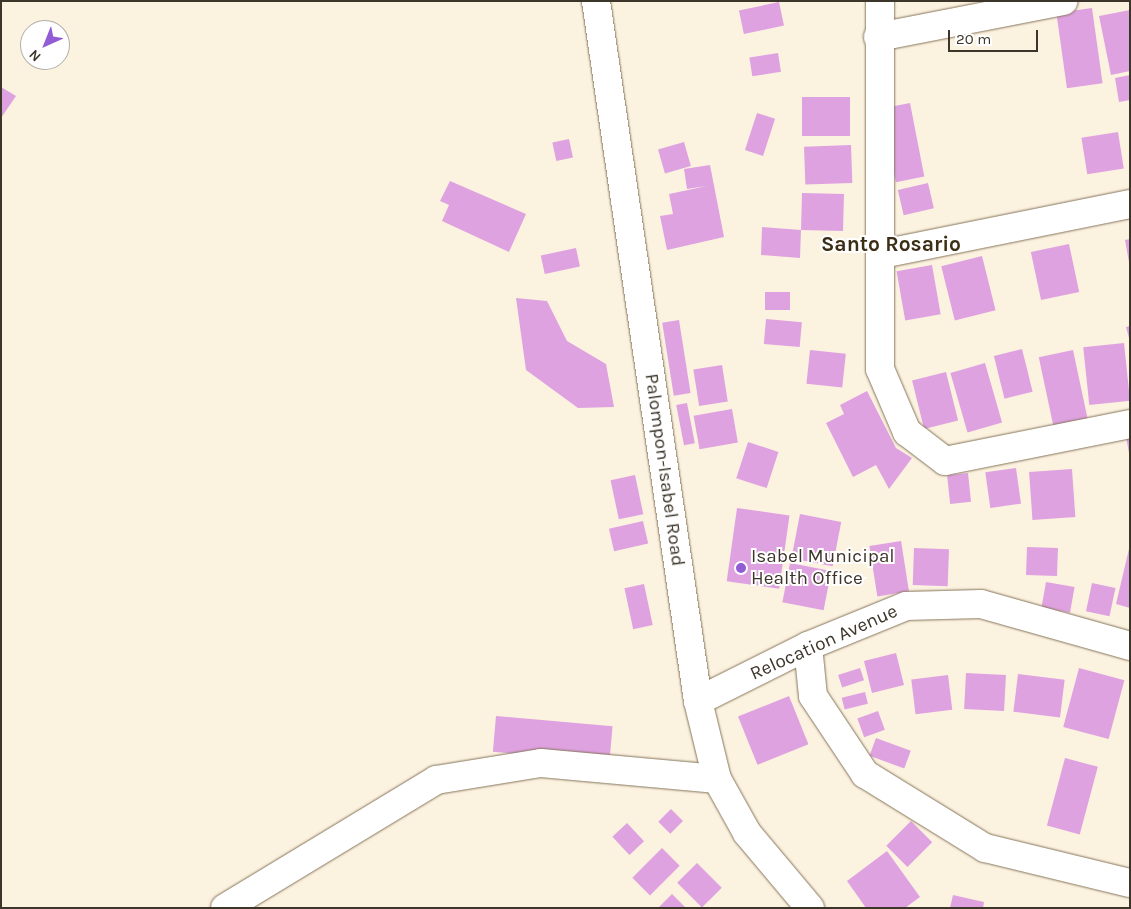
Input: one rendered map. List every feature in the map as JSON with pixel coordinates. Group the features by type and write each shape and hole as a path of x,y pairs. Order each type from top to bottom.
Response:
{"main road":[{"name":"Palompon-Isabel Road","path":"596,1 698,701 718,779 747,834 810,908"},
{"path":"880,1 878,37 882,254 880,369 907,432 945,461 1130,424"},
{"path":"878,37 1064,1"},
{"path":"882,254 1130,204"},
{"name":"Relocation Avenue","path":"698,701 808,646 906,606 981,604 1130,646"},
{"path":"808,646 813,696 865,774 985,848 1130,883"},
{"path":"226,908 436,780 541,763 718,779"}],"building":[{"path":"779,2 784,25 744,34 739,11"},
{"path":"1092,8 1103,83 1067,88 1056,13"},
{"path":"1130,10 1130,71 1111,75 1099,16"},
{"path":"778,53 781,72 752,76 749,58"},
{"path":"1130,75 1130,100 1119,102 1115,78"},
{"path":"1,87 16,96 1,118"},
{"path":"802,97 850,97 850,136 802,136"},
{"path":"910,103 924,177 896,182 882,109"},
{"path":"757,113 775,119 763,156 745,150"},
{"path":"1118,132 1124,169 1087,174 1081,138"},
{"path":"569,139 573,158 556,161 552,143"},
{"path":"684,142 691,166 665,173 658,149"},
{"path":"851,145 852,183 805,185 804,147"},
{"path":"710,165 724,237 667,250 660,216 673,214 669,194 707,186 687,189 684,169"},
{"path":"450,181 526,214 509,252 442,221 449,205 440,201"},
{"path":"928,183 934,208 904,215 898,190"},
{"path":"802,193 844,194 843,231 801,230"},
{"path":"762,227 801,230 800,258 761,255"},
{"path":"1130,239 1130,262 1129,262 1125,240"},
{"path":"1069,244 1079,292 1041,300 1031,252"},
{"path":"576,248 580,267 545,274 541,255"},
{"path":"982,256 996,310 955,320 941,266"},
{"path":"932,265 941,314 905,320 897,271"},
{"path":"765,292 790,292 790,310 765,310"},
{"path":"516,298 547,301 567,341 606,364 614,407 578,408 526,370"},
{"path":"766,319 802,322 800,347 764,344"},
{"path":"679,320 691,393 674,396 662,323"},
{"path":"1130,326 1130,338 1129,338 1126,327"},
{"path":"1124,343 1130,401 1089,405 1083,347"},
{"path":"1022,349 1033,392 1005,399 994,356"},
{"path":"810,350 846,354 842,388 806,384"},
{"path":"1073,350 1089,423 1054,431 1039,357"},
{"path":"985,363 1002,423 967,433 950,373"},
{"path":"722,365 728,402 699,406 693,370"},
{"path":"946,372 958,421 924,429 912,380"},
{"path":"867,391 896,448 912,458 889,489 876,465 853,477 826,423 844,414 840,405"},
{"path":"687,403 695,443 684,445 676,405"},
{"path":"732,409 738,442 699,449 694,416"},
{"path":"1130,430 1130,453 1129,453 1125,431"},
{"path":"748,442 778,452 767,488 736,478"},
{"path":"1016,468 1021,504 990,508 985,472"},
{"path":"1072,469 1075,517 1032,520 1029,472"},
{"path":"968,473 971,502 950,504 947,475"},
{"path":"635,475 643,514 619,519 611,480"},
{"path":"737,508 789,515 779,589 727,581"},
{"path":"800,514 841,522 833,566 791,558"},
{"path":"643,521 648,543 614,551 609,529"},
{"path":"901,541 909,591 877,596 869,546"},
{"path":"1027,547 1058,548 1057,576 1026,575"},
{"path":"914,548 949,549 948,586 913,585"},
{"path":"1130,549 1130,608 1116,604"},
{"path":"790,563 831,571 824,610 782,602"},
{"path":"1046,582 1075,587 1070,613 1041,608"},
{"path":"1092,583 1115,588 1109,616 1086,611"},
{"path":"644,584 653,625 633,629 624,588"},
{"path":"896,653 904,685 872,693 864,661"},
{"path":"860,668 864,680 842,687 838,675"},
{"path":"1079,668 1124,680 1109,739 1063,727"},
{"path":"966,673 1006,675 1004,711 964,709"},
{"path":"1018,674 1065,680 1060,717 1013,712"},
{"path":"948,675 952,710 916,714 911,680"},
{"path":"865,692 868,704 845,709 842,698"},
{"path":"789,696 808,744 757,765 738,717"},
{"path":"878,711 885,730 864,737 857,719"},
{"path":"496,716 613,726 609,762 493,752"},
{"path":"876,738 911,751 904,769 870,756"},
{"path":"1065,758 1098,767 1080,834 1047,826"},
{"path":"671,809 683,821 670,834 658,822"},
{"path":"911,821 932,842 907,867 886,846"},
{"path":"627,823 644,841 629,855 612,837"},
{"path":"662,848 680,866 650,895 632,878"},
{"path":"887,851 920,897 905,908 866,908 847,881"},
{"path":"697,863 722,888 702,908 677,883"},
{"path":"672,894 686,908 658,908"},
{"path":"953,895 984,902 983,908 950,908"}],"place":[{"name":"Isabel Municipal Health Office","path":"741,568"}],"district":[{"name":"Santo Rosario","path":"891,244"}]}
